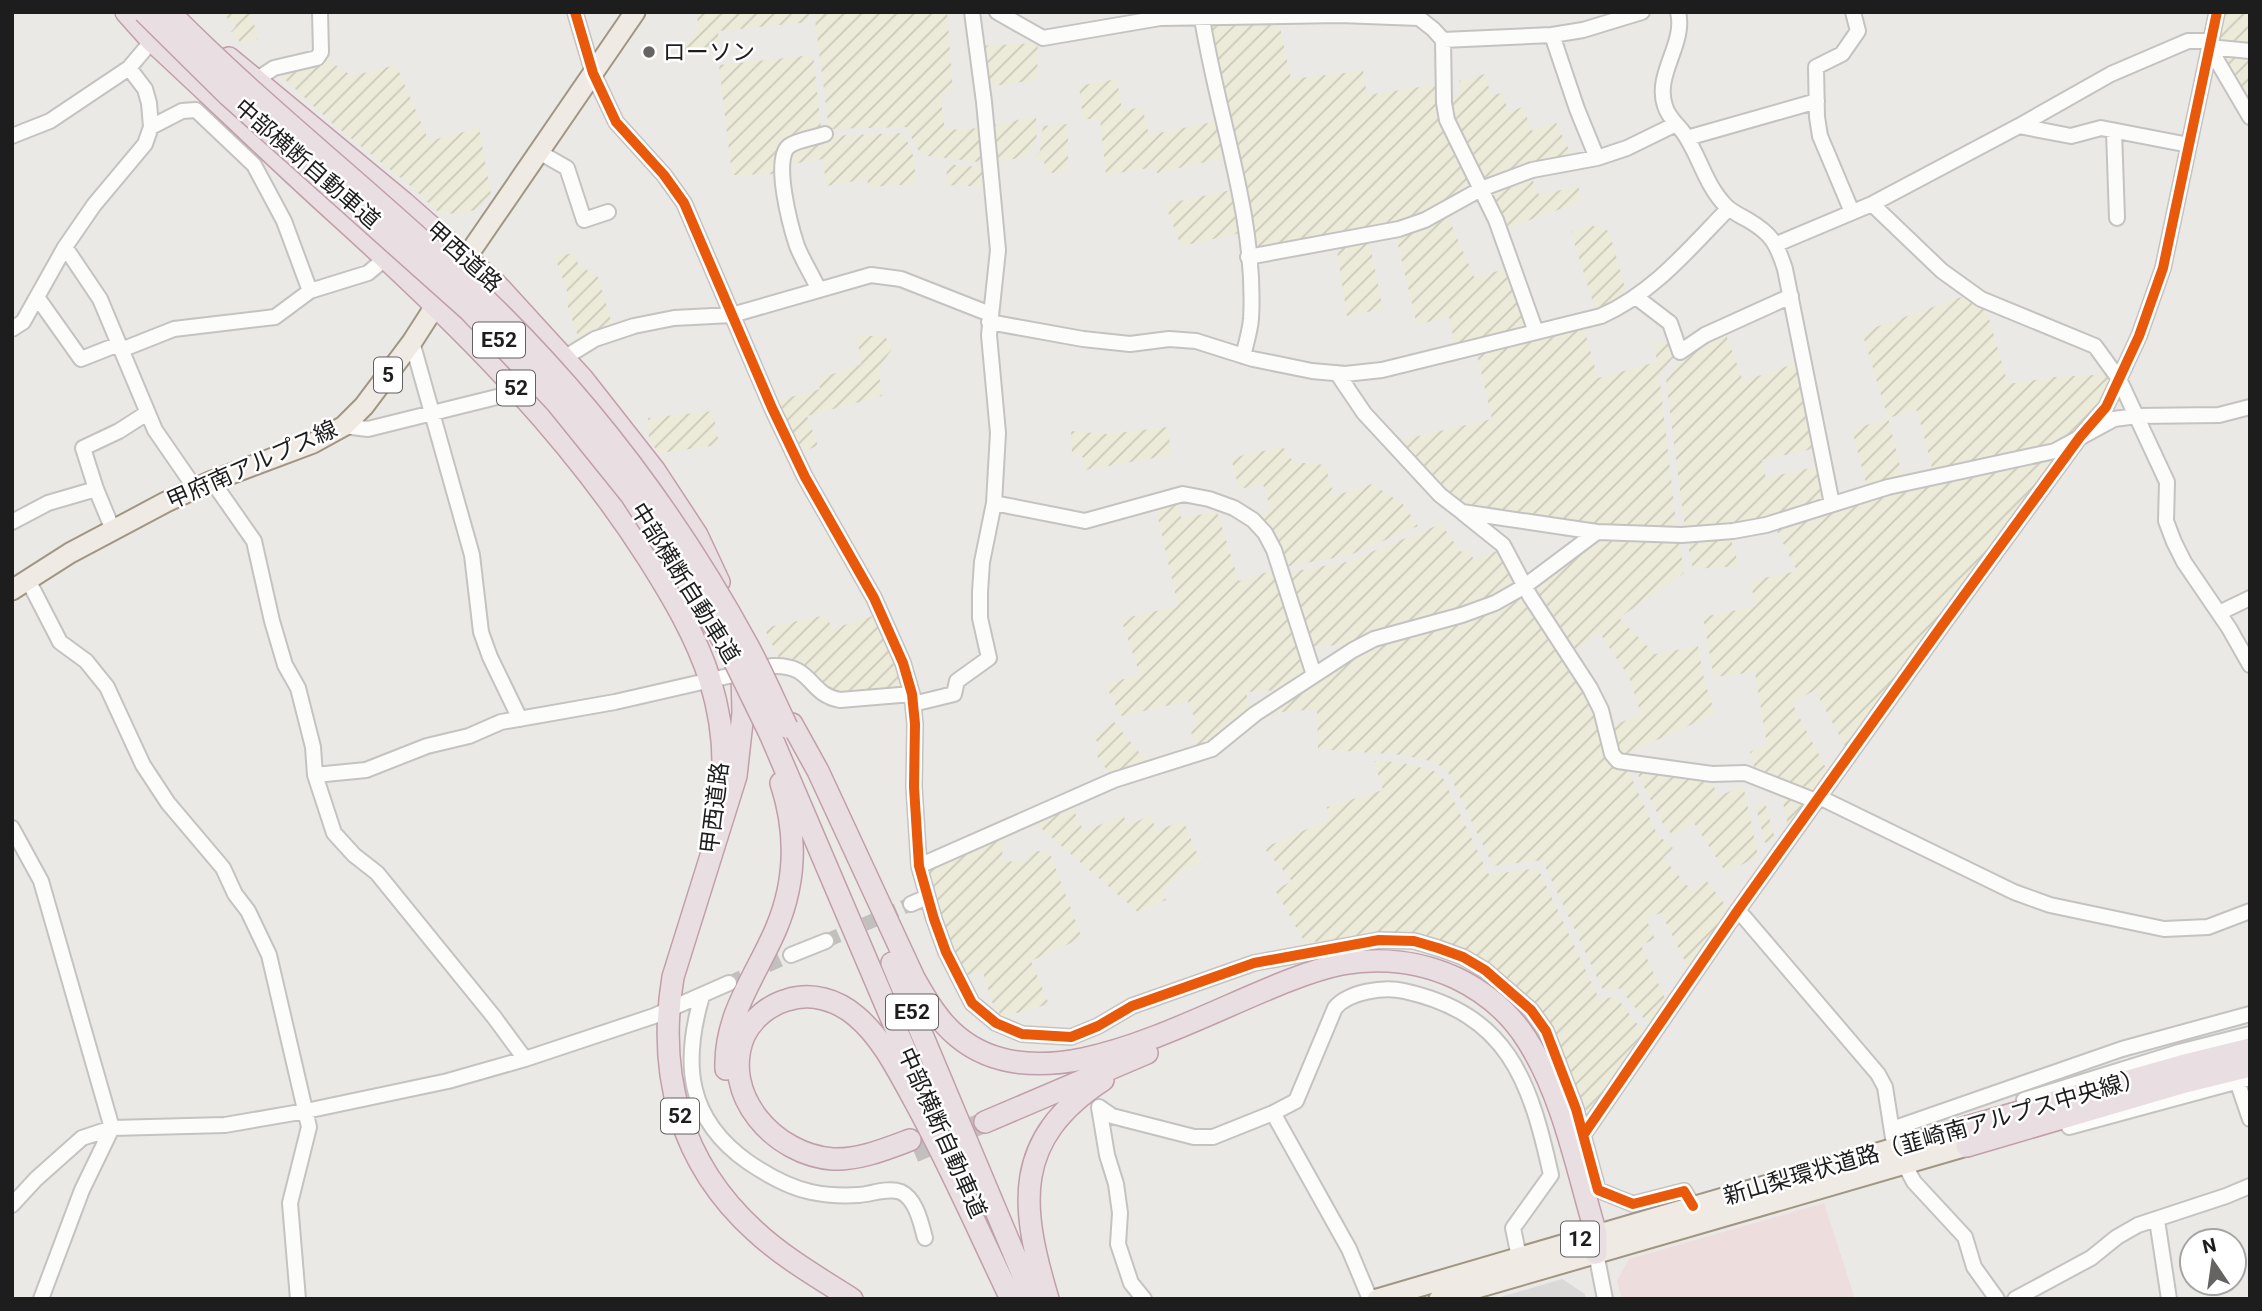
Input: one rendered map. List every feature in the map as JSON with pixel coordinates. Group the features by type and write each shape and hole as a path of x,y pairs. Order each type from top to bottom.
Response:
{"highway":[{"name":"甲西道路","path":"126,12 151,40 437,305 515,387 594,481 631,533 680,610 693,636 716,703 723,756 718,817 708,866"},
{"name":"中部横断自動車道","path":"144,12 229,95 470,311 556,402 648,520 824,801 1033,1299"},
{"name":"甲西道路","path":"182,13 231,59 403,201 496,284 582,378 654,471 697,535 726,600 738,643 743,713 736,776 673,977 668,1011 670,1079 677,1110 691,1145 706,1174 727,1202 755,1231 789,1259 852,1299"},
{"name":"中部横断自動車道","path":"182,13 243,83 488,302 604,430 683,537 749,648 779,732 910,1062 1017,1299"},
{"path":"779,732 824,782 914,978 928,1004 958,1037 995,1058 1035,1064 1134,1052"},
{"path":"779,732 784,791 791,828 793,863 790,887 775,931 736,1008 729,1031 726,1075 731,1097 752,1135 768,1149 789,1161 811,1168 835,1172 859,1170 912,1146 834,1159 792,1148 761,1124 751,1108 739,1070 739,1052 753,1021 780,1002 810,996 841,1005 866,1025 890,1057 926,1122 1011,1299"},
{"path":"983,1116 1134,1052 1315,982 1371,971 1394,971 1442,983 1465,994 1495,1017 1519,1045 1544,1094 1592,1241"},
{"name":"新山梨環状道路（韮崎南アルプス中央線）","path":"1965,1137 2181,1066 2250,1049"},
{"path":"1048,1299 1032,1241 1029,1217 1028,1192 1037,1152 1045,1135 1073,1104 1134,1052"},
{"name":"新山梨環状道路（韮崎南アルプス中央線）","path":"1965,1137 2185,1082 2246,1075"}],"main road":[{"name":"甲府南アルプス線","path":"20,584 113,530 204,485 313,443 344,426 364,406 412,342 466,258 635,12"},
{"name":"新山梨環状道路（韮崎南アルプス中央線）","path":"1438,1299 1693,1206 1784,1180 1965,1137"},
{"name":"新山梨環状道路（韮崎南アルプス中央線）","path":"1377,1299 1519,1257 1748,1209 1965,1137"}],"street":[{"path":"256,80 274,68 317,58 321,52 320,12"},
{"path":"575,12 593,73 616,122 664,175 684,203 805,477 890,631 903,663 912,699 916,752 914,801 919,866 946,951 972,1003 996,1023 1022,1034 1072,1044 1132,1006 1254,963 1379,940 1414,941 1463,957 1485,970 1531,1010 1546,1031 1584,1134 1598,1190 1633,1204 1684,1191 1693,1206"},
{"path":"315,775 366,770 427,746 469,736 501,722 615,702 772,666 793,667 803,673 820,693 840,700 912,699 954,694 957,681 989,658 980,618 980,592 982,562 994,503 998,433 990,318 998,250 972,12"},
{"path":"997,12 1043,38 1160,18 1201,15 1419,18 1443,40 1444,103 1447,120 1499,227 1536,332"},
{"path":"1443,40 1552,35 1583,30 1613,16 1642,12"},
{"path":"1678,12 1679,34 1667,71 1663,96 1665,107 1687,138 1715,194 1728,209 1764,229 1777,244 1791,296 1832,504"},
{"path":"1852,212 1819,136 1816,67 1842,54 1858,31 1853,12"},
{"path":"1584,1134 1738,910 2080,437 2106,407 2139,336 2163,268 2217,12"},
{"path":"12,136 50,121 129,68 151,40 182,13"},
{"path":"1201,15 1205,45 1238,185 1248,257 1251,321 1244,356"},
{"path":"1552,35 1597,159"},
{"path":"1777,244 1872,204 2111,74 2188,41 2250,51"},
{"path":"2210,44 2250,117"},
{"path":"12,329 23,322 65,247 94,205 145,144 150,127 149,103 145,89 129,68"},
{"path":"1687,138 1816,101"},
{"path":"150,127 182,111 196,110 254,165 284,221 310,291"},
{"path":"1248,257 1399,229 1425,220 1481,189 1532,170 1597,159 1676,124"},
{"path":"2019,126 2071,136 2101,128 2189,145"},
{"path":"2114,131 2117,218"},
{"path":"819,290 798,248 791,226 782,174 783,153 789,145 825,134"},
{"path":"539,152 566,168 584,220 608,212"},
{"path":"1872,204 1942,271 1981,299 2095,346 2119,379 2167,482 2166,521 2174,542 2250,665"},
{"path":"564,358 595,339 634,326 674,318 732,315 871,275 886,275 990,318 1083,339 1129,344 1169,340 1196,341 1244,356 1312,371 1337,373 1382,370 1601,316 1636,298 1670,269 1728,209"},
{"path":"65,247 100,299 155,430 254,541 272,621 285,664 298,688 313,747 315,775 334,833 354,855 377,873 525,1059"},
{"path":"37,297 81,359 174,329 275,317 310,291 368,273 387,257"},
{"path":"1636,298 1670,323 1680,352 1705,335 1791,296"},
{"path":"412,342 472,555 481,632 520,719"},
{"path":"1337,373 1364,413 1440,495 1503,545 1525,586 1590,688 1601,710 1612,754 1618,761 1712,774 1745,773 1818,799 2014,892 2050,905 2164,929 2208,927 2250,911"},
{"path":"344,426 368,429 501,396 515,387"},
{"path":"1462,512 1597,532 1682,535 1733,531 1766,525 1888,487 2055,451 2114,419 2137,416 2219,415 2250,407"},
{"path":"113,530 83,448 119,431 146,412"},
{"path":"12,522 48,503 96,489"},
{"path":"994,503 1085,521 1183,494 1234,508 1265,533 1274,550 1314,675"},
{"path":"919,866 1114,779 1212,749 1255,714 1374,639 1495,603 1525,586 1597,532"},
{"path":"20,584 60,642 86,661 107,687 143,765 168,803 223,868 269,955 309,1127 290,1203 298,1299"},
{"path":"2219,613 2250,598"},
{"path":"12,828 41,881 112,1128 82,1190 41,1299"},
{"path":"911,904 927,897"},
{"path":"1738,910 1878,1074 1885,1087 1893,1136"},
{"path":"791,955 825,941"},
{"path":"12,1205 36,1179 82,1138 112,1128 225,1125 448,1081 525,1059 668,1011 729,983"},
{"path":"1144,1299 1131,1283 1118,1244 1120,1213 1116,1184 1097,1105 1112,1115 1194,1137 1213,1138 1296,1101 1335,1008 1343,998 1390,988 1448,1003 1467,1014 1499,1041 1515,1063 1535,1112 1551,1175 1513,1228 1519,1257"},
{"path":"702,996 693,1033 691,1070 702,1112 712,1128 743,1159 785,1184 811,1192 857,1195 898,1190 908,1196 919,1216 925,1238"},
{"path":"1784,1180 2122,1049 2250,1014"},
{"path":"1893,1136 2179,1052 2250,1034"},
{"path":"1748,1209 1977,1153 2246,1075 2250,1119"},
{"path":"1273,1113 1349,1249 1370,1299"},
{"path":"1907,1170 1914,1182 1965,1237 1974,1267 1997,1299"},
{"path":"2015,1299 2091,1258 2117,1237 2138,1225 2250,1186"},
{"path":"2157,1220 2165,1297"},
{"path":"1592,1241 1605,1299"}],"shaded area":[{"path":"1824,1203 1855,1299 1622,1299 1617,1281 1629,1259"},
{"path":"1562,1279 1585,1294 1586,1299 1494,1299"}],"green space":[{"path":"221,12 251,12 258,39 242,44 231,32 236,26"},
{"path":"697,12 809,12 810,22 718,31 719,48 679,54 698,29"},
{"path":"814,12 947,12 953,92 940,94 945,130 983,128 987,163 921,155 906,127 829,129"},
{"path":"2223,12 2250,12 2250,46 2217,43"},
{"path":"1207,23 1279,23 1291,79 1363,71 1367,95 1439,84 1475,186 1388,226 1253,250"},
{"path":"1038,43 1037,80 985,87 980,46"},
{"path":"2222,53 2250,54 2250,104"},
{"path":"813,55 821,128 785,142 778,174 732,175 719,65"},
{"path":"326,59 352,76 396,65 429,141 479,128 491,195 476,210 441,215 412,187 332,123 278,73"},
{"path":"1485,74 1491,95 1503,93 1508,112 1523,107 1532,131 1556,123 1573,158 1488,182 1482,180 1453,116 1451,97 1459,95 1459,81"},
{"path":"1117,79 1122,111 1142,107 1149,135 1218,121 1227,157 1157,173 1155,167 1106,175 1100,119 1083,119 1079,86"},
{"path":"1036,116 1037,134 1033,150 1025,157 995,162 990,126"},
{"path":"1068,124 1068,172 1045,173 1044,159 1034,159 1040,151 1043,126"},
{"path":"904,133 914,158 916,184 869,187 867,179 826,186 823,159 785,165 785,154 827,136"},
{"path":"947,164 988,168 988,187 946,185"},
{"path":"1530,174 1539,195 1578,186 1581,196 1577,203 1507,228 1488,190"},
{"path":"1232,190 1240,233 1181,246 1165,204"},
{"path":"1446,212 1474,277 1510,268 1530,329 1455,347 1449,316 1417,325 1395,232"},
{"path":"1590,225 1609,231 1628,298 1596,312 1571,232"},
{"path":"1369,240 1383,309 1347,316 1336,244"},
{"path":"573,253 579,265 598,277 613,327 579,339 555,257"},
{"path":"1967,295 1985,305 2008,384 2055,377 2113,374 2114,381 2081,429 2061,442 1933,471 1917,410 1888,418 1862,332"},
{"path":"1583,326 1598,378 1657,362 1654,344 1673,339 1675,356 1659,374 1677,530 1605,529 1473,509 1447,491 1397,441 1492,419 1476,350"},
{"path":"1724,329 1743,381 1800,362 1817,448 1762,460 1766,478 1820,466 1826,501 1765,521 1685,529 1666,381 1683,355"},
{"path":"857,336 885,336 892,349 878,369 882,396 807,416 818,446 803,451 776,401 820,389 818,379 861,364"},
{"path":"713,411 719,445 659,453 649,440 648,418"},
{"path":"1888,418 1903,478 1867,487 1852,430"},
{"path":"1168,427 1171,455 1085,470 1083,457 1072,454 1071,431 1108,434"},
{"path":"1283,447 1293,462 1325,465 1334,496 1372,484 1403,504 1418,526 1350,555 1284,567 1257,517 1271,510 1263,484 1239,489 1231,458"},
{"path":"2056,454 2060,458 2001,529 1846,748 1815,690 1792,703 1829,774 1814,796 1755,770 1750,752 1767,745 1755,672 1714,677 1703,617 1756,606 1750,581 1797,571 1775,527 1882,493"},
{"path":"1177,499 1181,518 1217,512 1239,581 1277,569 1309,671 1280,690 1246,692 1250,709 1215,740 1195,747 1190,727 1197,724 1188,701 1121,716 1105,684 1140,675 1121,619 1178,606 1155,504"},
{"path":"1441,524 1461,552 1468,549 1474,560 1499,550 1517,581 1515,586 1497,597 1444,616 1366,634 1353,644 1310,647 1286,573 1346,562"},
{"path":"1730,536 1739,566 1693,569 1687,540"},
{"path":"1605,538 1679,540 1684,573 1619,618 1655,654 1698,646 1704,679 1715,714 1619,757 1610,727 1641,714 1629,677 1599,632 1571,653 1529,589 1588,542"},
{"path":"1523,593 1597,712 1610,763 1627,768 1657,834 1673,848 1663,858 1692,891 1706,880 1731,912 1690,971 1661,913 1646,919 1655,939 1641,945 1667,1003 1651,1027 1619,988 1603,990 1542,860 1493,866 1448,772 1435,762 1402,755 1318,749 1317,709 1260,714 1375,643"},
{"path":"826,615 832,629 876,615 890,647 900,684 898,690 834,693 780,660 764,628"},
{"path":"1114,722 1148,763 1109,773 1095,753 1102,747 1093,737"},
{"path":"1374,761 1399,762 1434,771 1443,778 1489,875 1538,868 1599,999 1616,997 1646,1035 1590,1113 1578,1103 1568,1066 1551,1028 1521,991 1486,964 1441,943 1399,933 1305,943 1275,890 1292,881 1264,848 1330,819 1327,807 1383,790"},
{"path":"1636,771 1711,779 1718,797 1743,785 1758,856 1726,873 1694,823 1673,835 1664,826"},
{"path":"1781,793 1809,805 1789,831"},
{"path":"1765,802 1775,839 1765,843 1755,804"},
{"path":"1071,804 1084,832 1122,815 1130,825 1150,815 1157,831 1183,820 1201,863 1182,871 1163,892 1166,900 1138,912 1036,824 1036,817"},
{"path":"1005,832 1001,862 1028,861 1030,851 1049,851 1082,938 1031,961 1049,1004 1002,1017 992,1002 983,972 962,976 926,871 929,865"}],"tunnel":[{"path":"826,941 911,904"},
{"path":"729,983 791,955"},
{"path":"914,1152 985,1122"}],"cycle path":[{"path":"575,12 593,73 616,122 664,175 684,203 772,408 805,477 874,598 903,663 912,694 915,724 914,787 919,866 946,952 972,1003 996,1023 1022,1034 1071,1037 1098,1026 1132,1006 1254,963 1379,940 1414,941 1463,957 1485,970 1531,1010 1546,1031 1576,1109 1598,1190 1633,1204 1684,1191 1693,1206"},
{"path":"1584,1134 1738,910 1941,627 2080,437 2106,407 2139,336 2163,268 2217,12"}],"place":[{"name":"ローソン","path":"649,52"}]}
